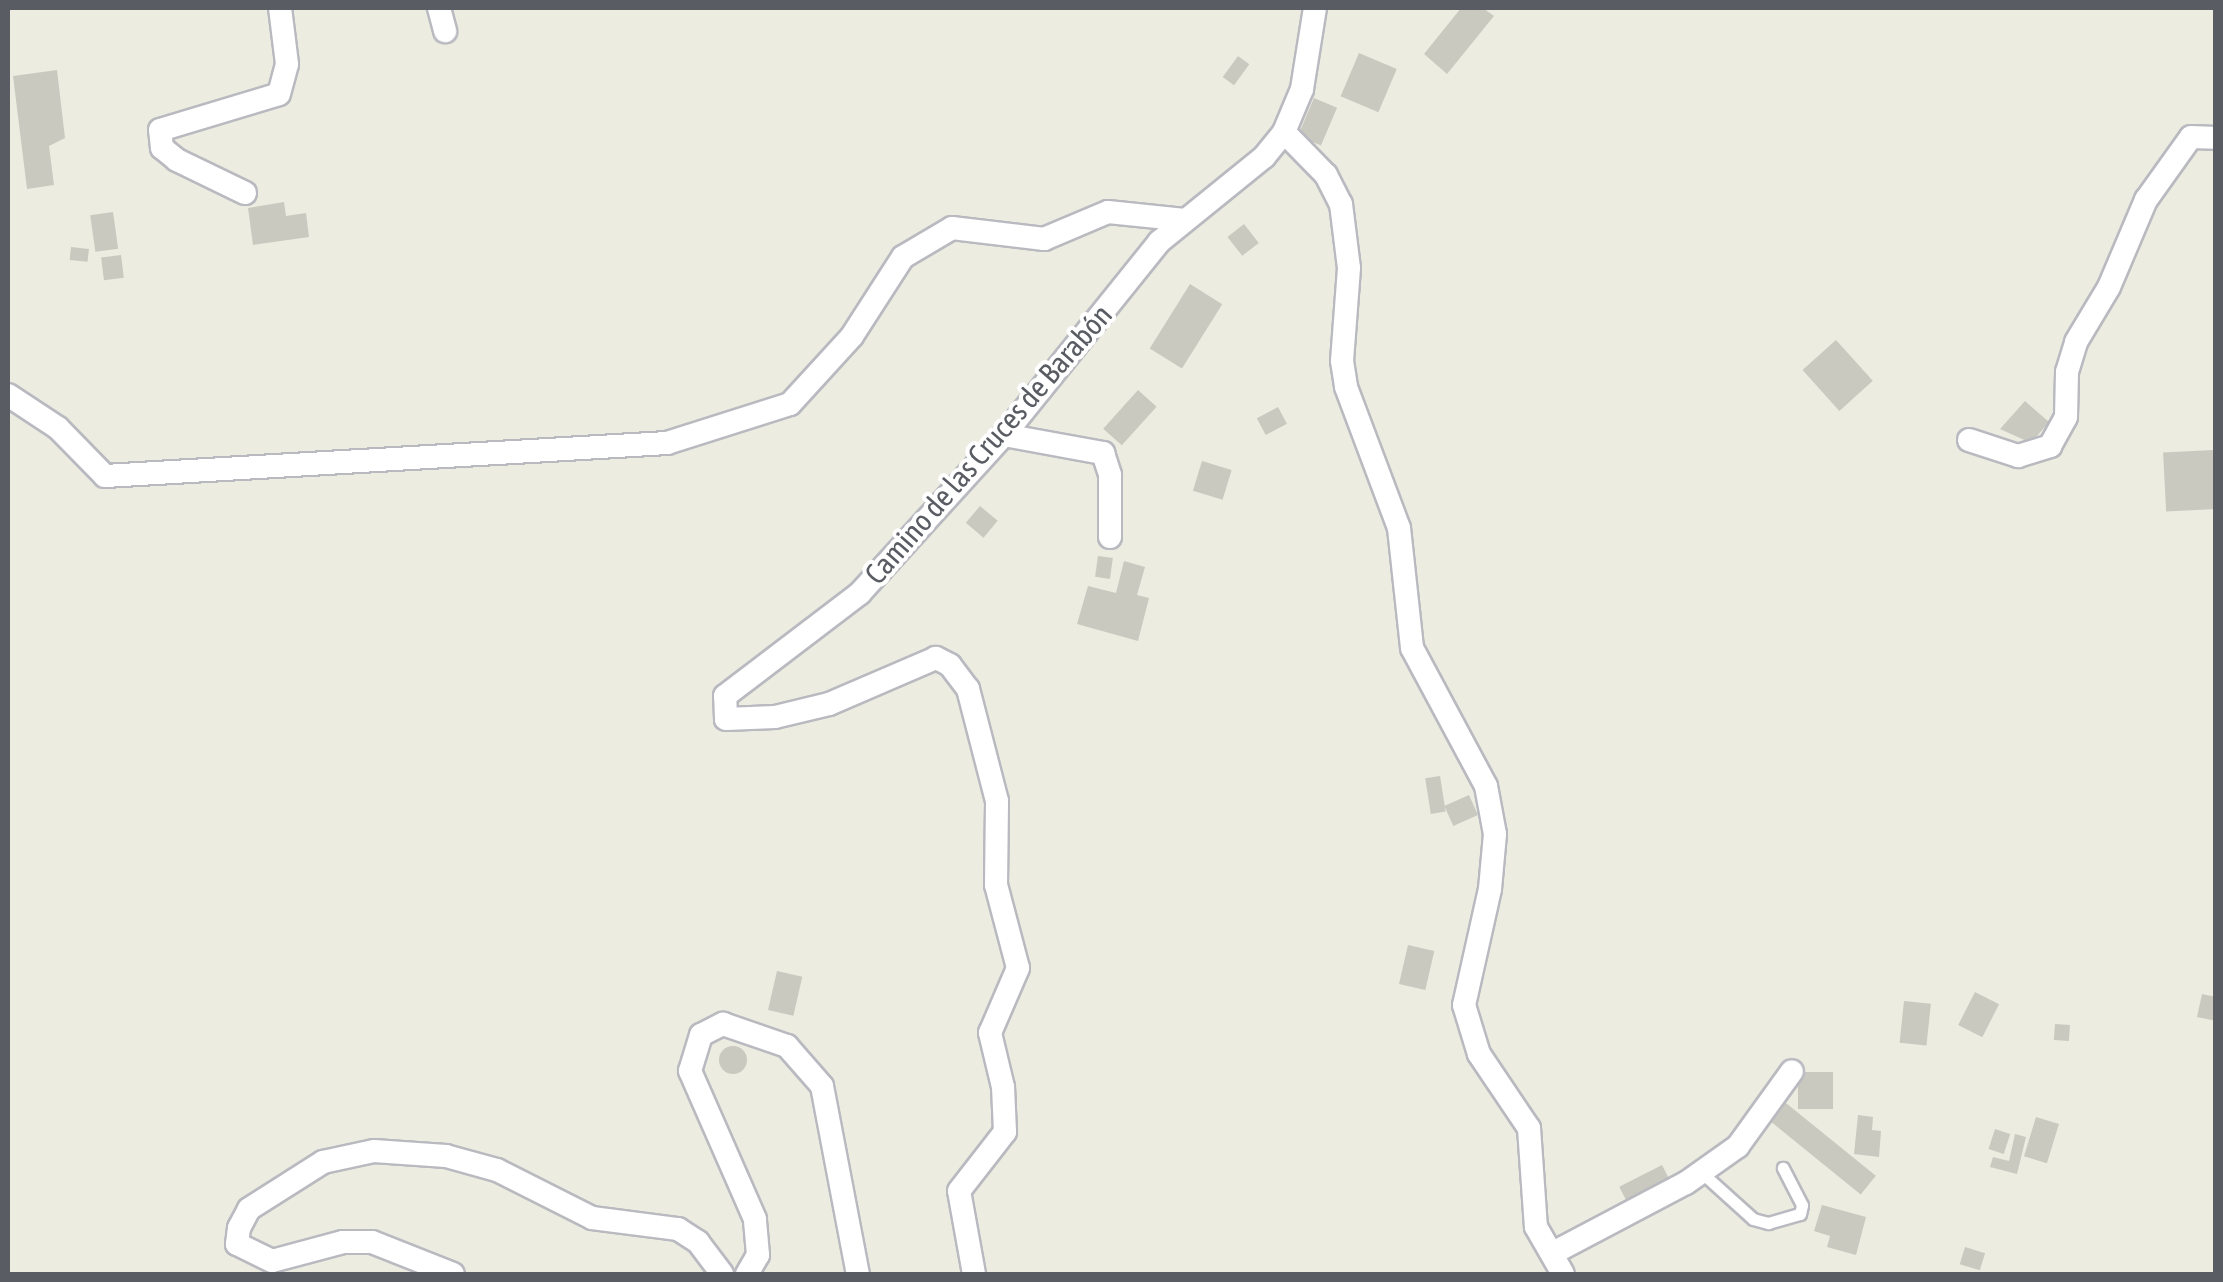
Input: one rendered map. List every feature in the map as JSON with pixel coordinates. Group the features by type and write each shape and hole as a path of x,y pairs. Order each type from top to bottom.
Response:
{"street":[{"path":"246,194 177,160 162,148 160,130 279,94 288,64 280,8"},
{"name":"Camino de las Cruces de Barabón","path":"974,1274 959,1191 964,1176 1005,1132 1004,1087 990,1033 1018,968 996,885 997,801 968,689 950,665 936,658 829,704 740,723 726,719 722,710 725,696 860,593 1004,435 1159,242 1242,178 1284,132 1302,89 1315,8"},
{"path":"1284,132 1326,175 1341,204 1349,268 1342,361 1346,387 1400,528 1412,648 1486,786 1495,834 1490,889 1464,1006 1478,1054 1529,1128 1530,1201 1536,1227 1558,1264 1738,1146 1792,1071"},
{"path":"1969,440 2018,456 2050,446 2066,417 2067,372 2076,342 2146,200 2192,138 2216,138"},
{"path":"8,395 58,428 106,476 668,443 790,404 852,336 904,257 952,228 1044,239 1108,212 1185,220"},
{"path":"1004,435 1103,453 1110,475 1110,536"},
{"path":"747,1274 758,1255 755,1219 690,1070 700,1035 723,1024 787,1046 822,1086 858,1274"},
{"path":"453,1274 372,1242 343,1242 272,1261 237,1244 239,1228 249,1209 323,1162 374,1151 446,1156 497,1170 592,1218 678,1229 698,1242 722,1274"}],"lane":[{"path":"1702,1172 1753,1219 1768,1223 1800,1214 1802,1205 1783,1168"}],"building":[{"path":"1461,8 1483,8 1494,16 1447,74 1424,54"},
{"path":"1359,53 1397,69 1378,112 1341,96"},
{"path":"1238,56 1249,64 1234,85 1223,77"},
{"path":"57,70 65,138 49,146 54,185 27,189 13,76"},
{"path":"1314,98 1337,108 1321,146 1298,136"},
{"path":"284,202 286,216 306,213 309,237 253,245 248,208"},
{"path":"113,212 118,249 95,252 90,215"},
{"path":"1244,224 1259,243 1242,256 1227,237"},
{"path":"71,247 89,249 88,262 70,260"},
{"path":"121,255 124,278 104,280 101,257"},
{"path":"1190,284 1222,304 1182,369 1150,348"},
{"path":"1836,340 1873,381 1839,411 1803,370"},
{"path":"1138,390 1157,407 1122,445 1103,429"},
{"path":"2025,401 2049,422 2031,443 2000,429"},
{"path":"1278,407 1287,424 1266,435 1257,418"},
{"path":"2213,450 2216,509 2166,512 2163,453"},
{"path":"1202,461 1232,470 1223,500 1193,491"},
{"path":"980,506 998,521 983,538 966,523"},
{"path":"1098,556 1113,558 1110,579 1095,577"},
{"path":"1124,561 1145,567 1137,595 1149,598 1138,641 1077,624 1088,586 1116,593"},
{"path":"1440,776 1446,812 1431,814 1425,778"},
{"path":"1469,795 1478,815 1453,826 1444,806"},
{"path":"1408,945 1434,951 1425,990 1399,984"},
{"path":"777,971 802,977 793,1016 768,1010"},
{"path":"1975,992 1999,1004 1982,1037 1958,1025"},
{"path":"2202,994 2216,997 2216,1021 2197,1017"},
{"path":"1904,1001 1931,1004 1926,1046 1900,1043"},
{"path":"2055,1024 2070,1025 2069,1041 2054,1040"},
{"path":"733,1046 743,1050 747,1060 743,1070 733,1074 723,1070 719,1060 723,1050"},
{"path":"1798,1072 1833,1072 1833,1109 1798,1109"},
{"path":"1781,1099 1876,1176 1861,1194 1766,1118"},
{"path":"1858,1115 1873,1117 1872,1130 1881,1131 1879,1157 1854,1154"},
{"path":"2036,1117 2059,1124 2047,1163 2024,1156"},
{"path":"1995,1129 2010,1134 2004,1154 1989,1149"},
{"path":"2015,1134 2026,1137 2017,1174 1990,1167 1993,1157 2009,1161"},
{"path":"1662,1165 1671,1183 1628,1205 1619,1187"},
{"path":"1822,1205 1866,1217 1856,1255 1827,1247 1830,1236 1814,1231"},
{"path":"1965,1247 1985,1253 1980,1270 1960,1264"}]}
